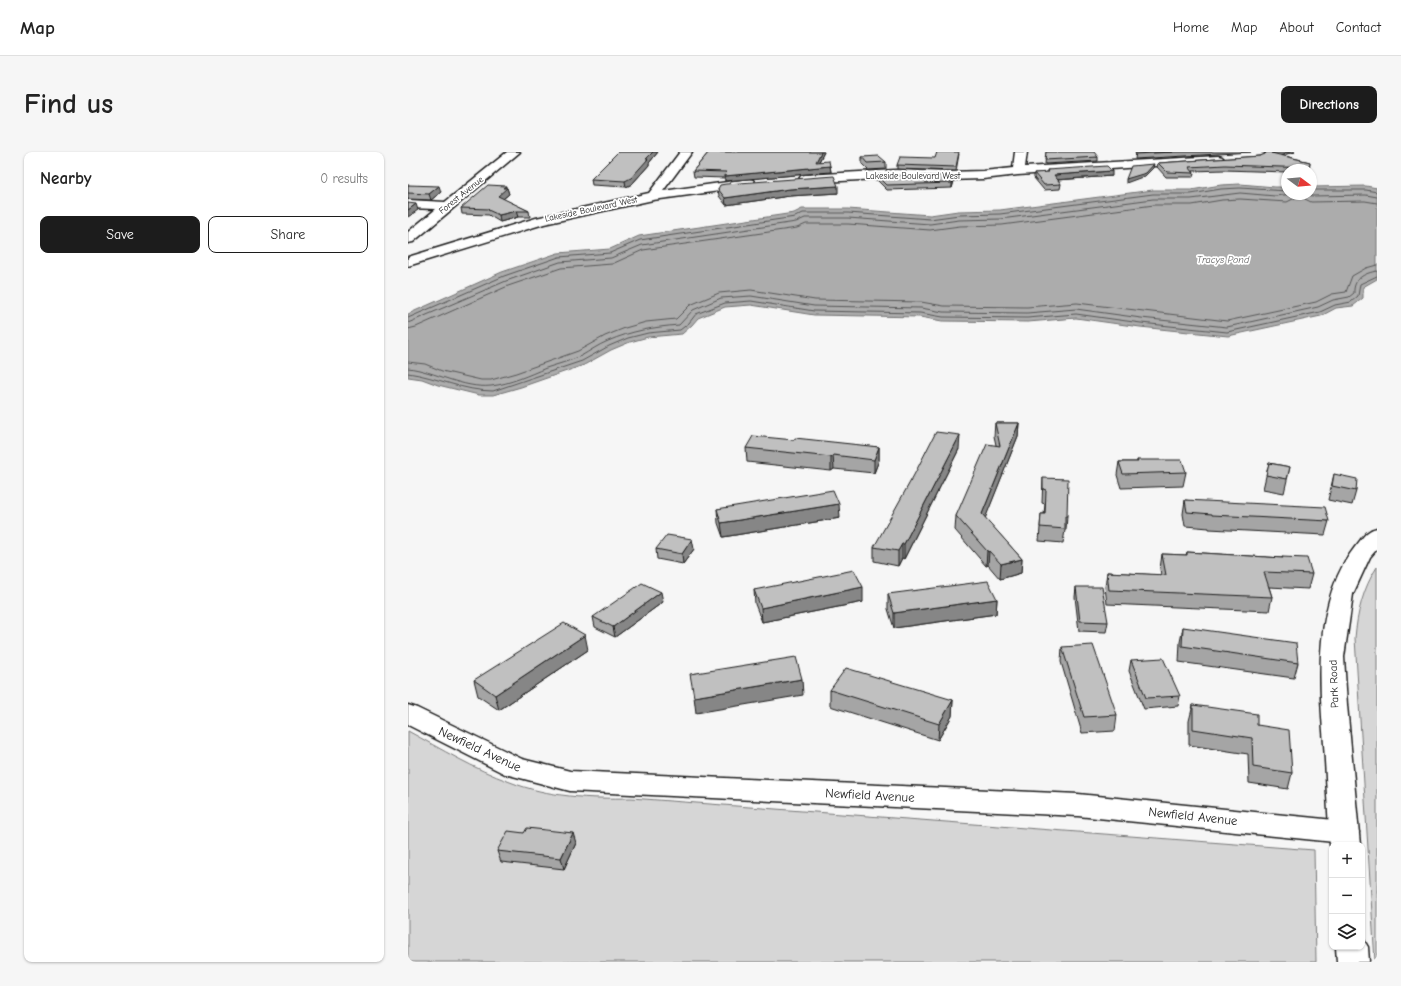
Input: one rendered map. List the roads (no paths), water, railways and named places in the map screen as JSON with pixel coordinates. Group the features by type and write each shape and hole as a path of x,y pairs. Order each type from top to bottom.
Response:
{"street":[{"name":"Forest Avenue","path":"408,239 514,152"},
{"path":"653,196 686,152"},
{"path":"1018,171 1021,152"},
{"name":"Lakeside Boulevard West","path":"794,180 896,174 947,176 983,175 1018,171 1228,158"},
{"path":"844,163 846,176"},
{"name":"Lakeside Boulevard West","path":"408,262 541,220 653,196 726,185 764,182"},
{"path":"408,204 447,206"},
{"name":"Park Road","path":"1345,838 1334,705 1332,657 1342,594 1360,556 1377,534"},
{"name":"Newfield Avenue","path":"408,714 515,767 570,780 1078,805 1345,838"},
{"path":"1352,950 1353,962"}],"water":[{"name":"Tracys Pond","path":"1240,184 1281,187 1281,200 1317,200 1317,187 1366,186 1377,188 1377,279 1363,287 1363,298 1353,306 1336,308 1321,316 1228,336 1140,327 1076,318 1028,322 942,321 920,317 814,315 751,305 725,307 698,318 682,334 648,337 630,342 611,350 584,365 493,395 479,395 438,385 422,379 408,377 408,314 502,272 558,253 610,249 639,236 794,213 802,209 848,209 930,215 958,211 1000,210 1153,190 1191,190 1221,185"}]}
